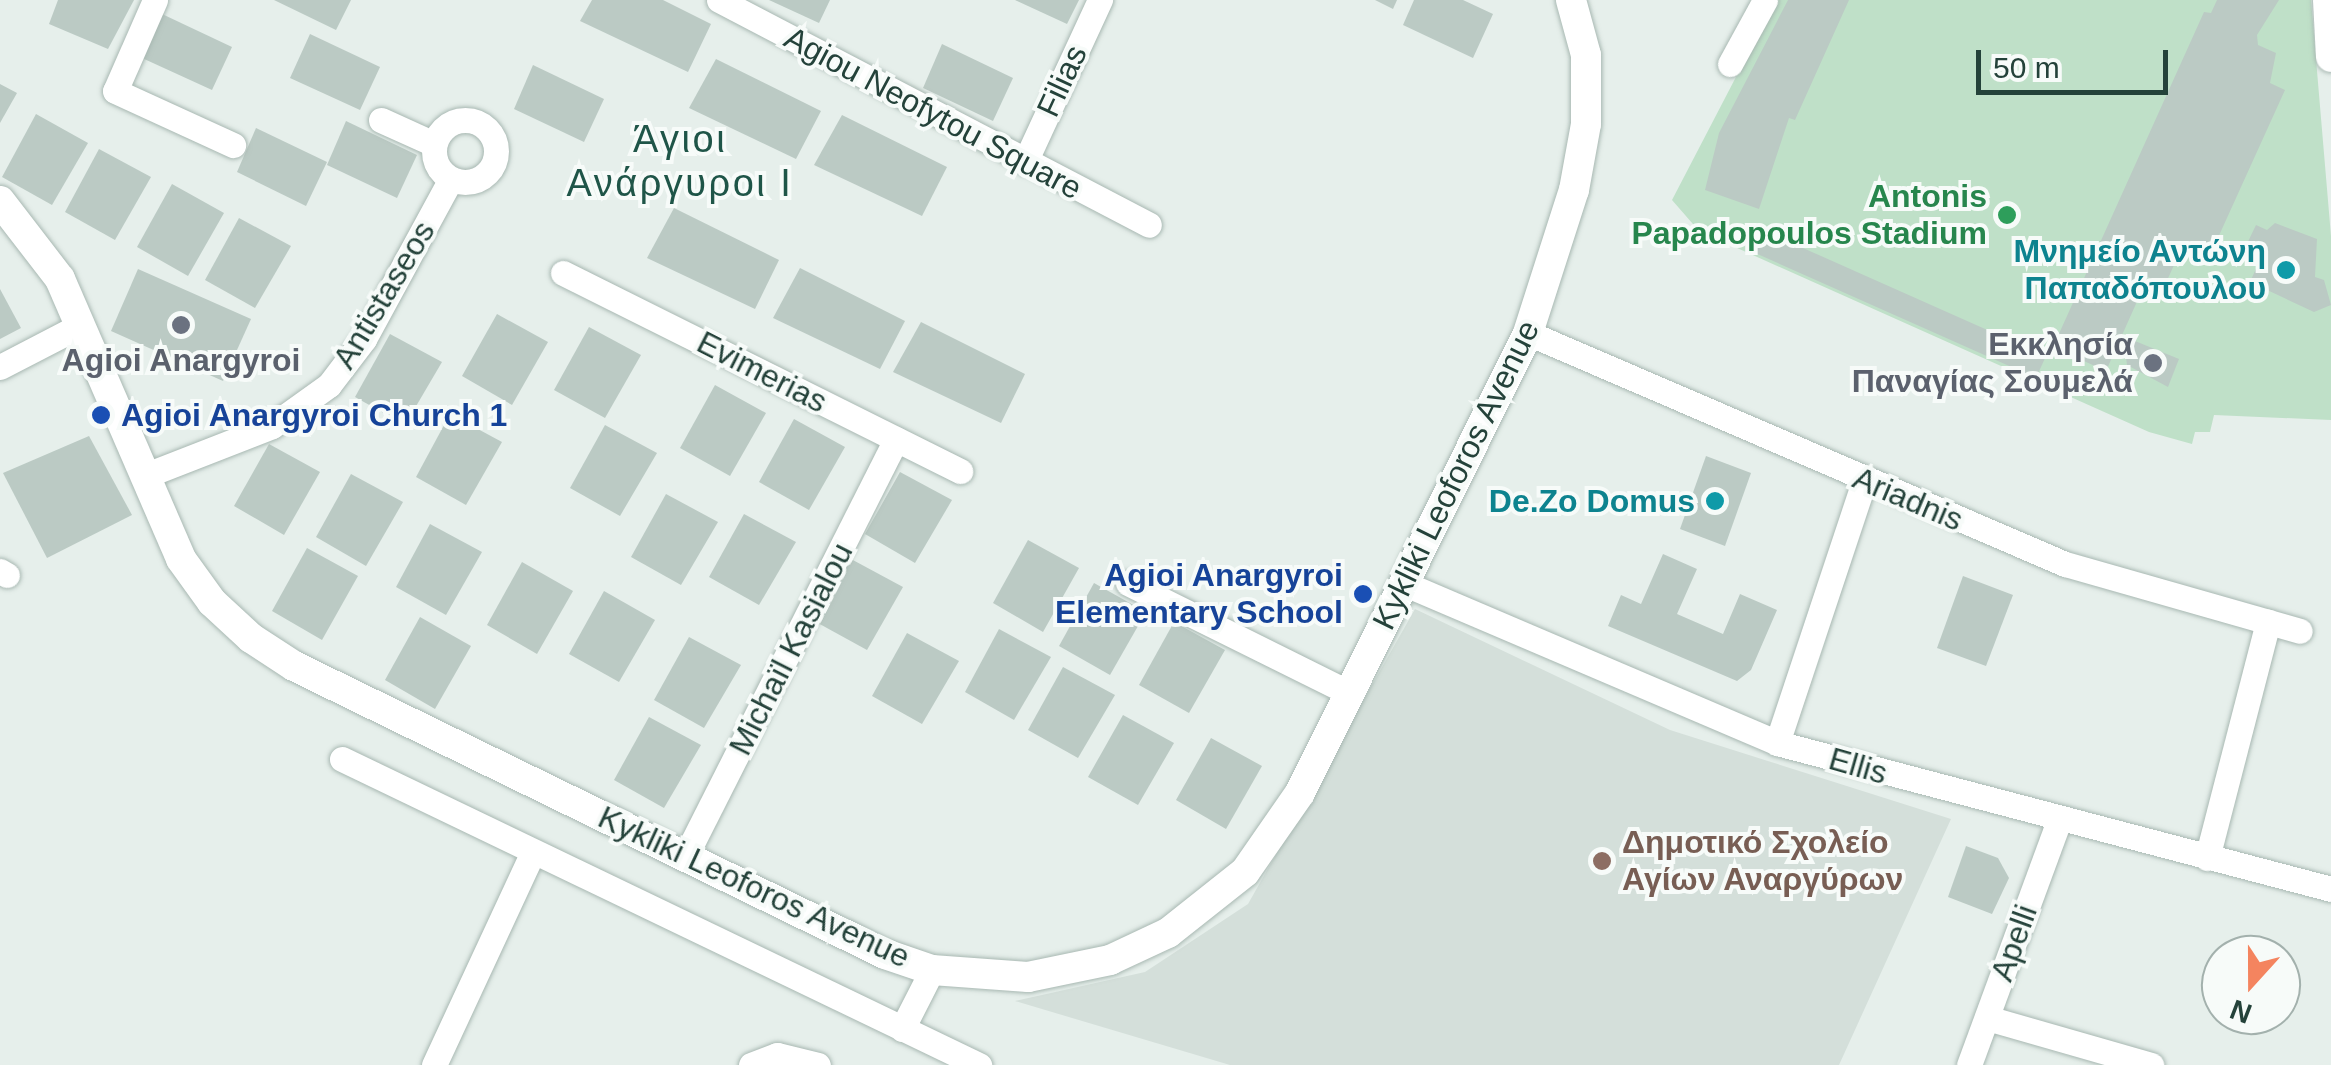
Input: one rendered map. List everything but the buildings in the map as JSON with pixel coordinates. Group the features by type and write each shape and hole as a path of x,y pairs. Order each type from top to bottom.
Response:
{"street":[{"path":"155,0 115,91 234,144"},
{"name":"Agiou Neofytou Square","path":"719,0 1148,225"},
{"name":"Filias","path":"1025,162 1100,0"},
{"name":"Kykliki Leoforos Avenue","path":"0,200 40,246 81,325 144,476 196,582 230,622 270,653 685,858 932,970 1028,977 1110,960 1168,932 1219,895 1264,848 1350,694 1528,333 1574,190 1586,124 1586,56 1570,0"},
{"path":"1730,64 1765,0"},
{"path":"2328,0 2331,58"},
{"path":"381,120 434,144"},
{"path":"455,120 478,122 494,137 496,159 483,177 451,179 436,164 434,144 455,120"},
{"name":"Antistaseos","path":"144,476 272,426 329,385 364,339 451,179"},
{"name":"Evimerias","path":"563,273 960,471"},
{"path":"0,366 81,325"},
{"name":"Ariadnis","path":"1528,333 1864,481 2065,564 2300,631"},
{"name":"Michaïl Kasialou","path":"685,858 896,439"},
{"path":"1777,743 1864,481"},
{"path":"1128,584 1350,694"},
{"name":"Ellis","path":"1405,584 1777,743 2059,821 2331,888"},
{"path":"2207,858 2268,622"},
{"path":"342,759 532,854 979,1065"},
{"name":"Apelli","path":"1970,1065 2059,821"},
{"path":"434,1065 532,854"},
{"path":"902,1028 932,970"},
{"path":"1987,1018 2151,1065"},
{"path":"751,1065 777,1055 818,1065"}],"shaded area":[{"name":"Δημοτικό Σχολείο Αγίων Αναργύρων","path":"1415,609 1670,730 1951,819 1839,1065 1230,1065 1015,1001 1145,972 1248,904"}],"green space":[{"name":"Antonis Papadopoulos Stadium","path":"1776,0 2311,0 2331,236 2331,420 2214,415 2210,432 2195,432 2192,444 2149,432 1699,231 1672,200"}],"place":[{"name":"Antonis Papadopoulos Stadium","path":"2007,215"},
{"name":"Μνημείο Αντώνη Παπαδόπουλου","path":"2286,270"},
{"name":"Agioi Anargyroi","path":"181,325"},
{"name":"Εκκλησία Παναγίας Σουμελά","path":"2153,363"},
{"name":"Agioi Anargyroi Church 1","path":"101,415"},
{"name":"De.Zo Domus","path":"1715,501"},
{"name":"Agioi Anargyroi Elementary School","path":"1363,594"},
{"name":"Δημοτικό Σχολείο Αγίων Αναργύρων","path":"1602,861"}],"district":[{"name":"Άγιοι Ανάργυροι Ι","path":"680,162"}]}
